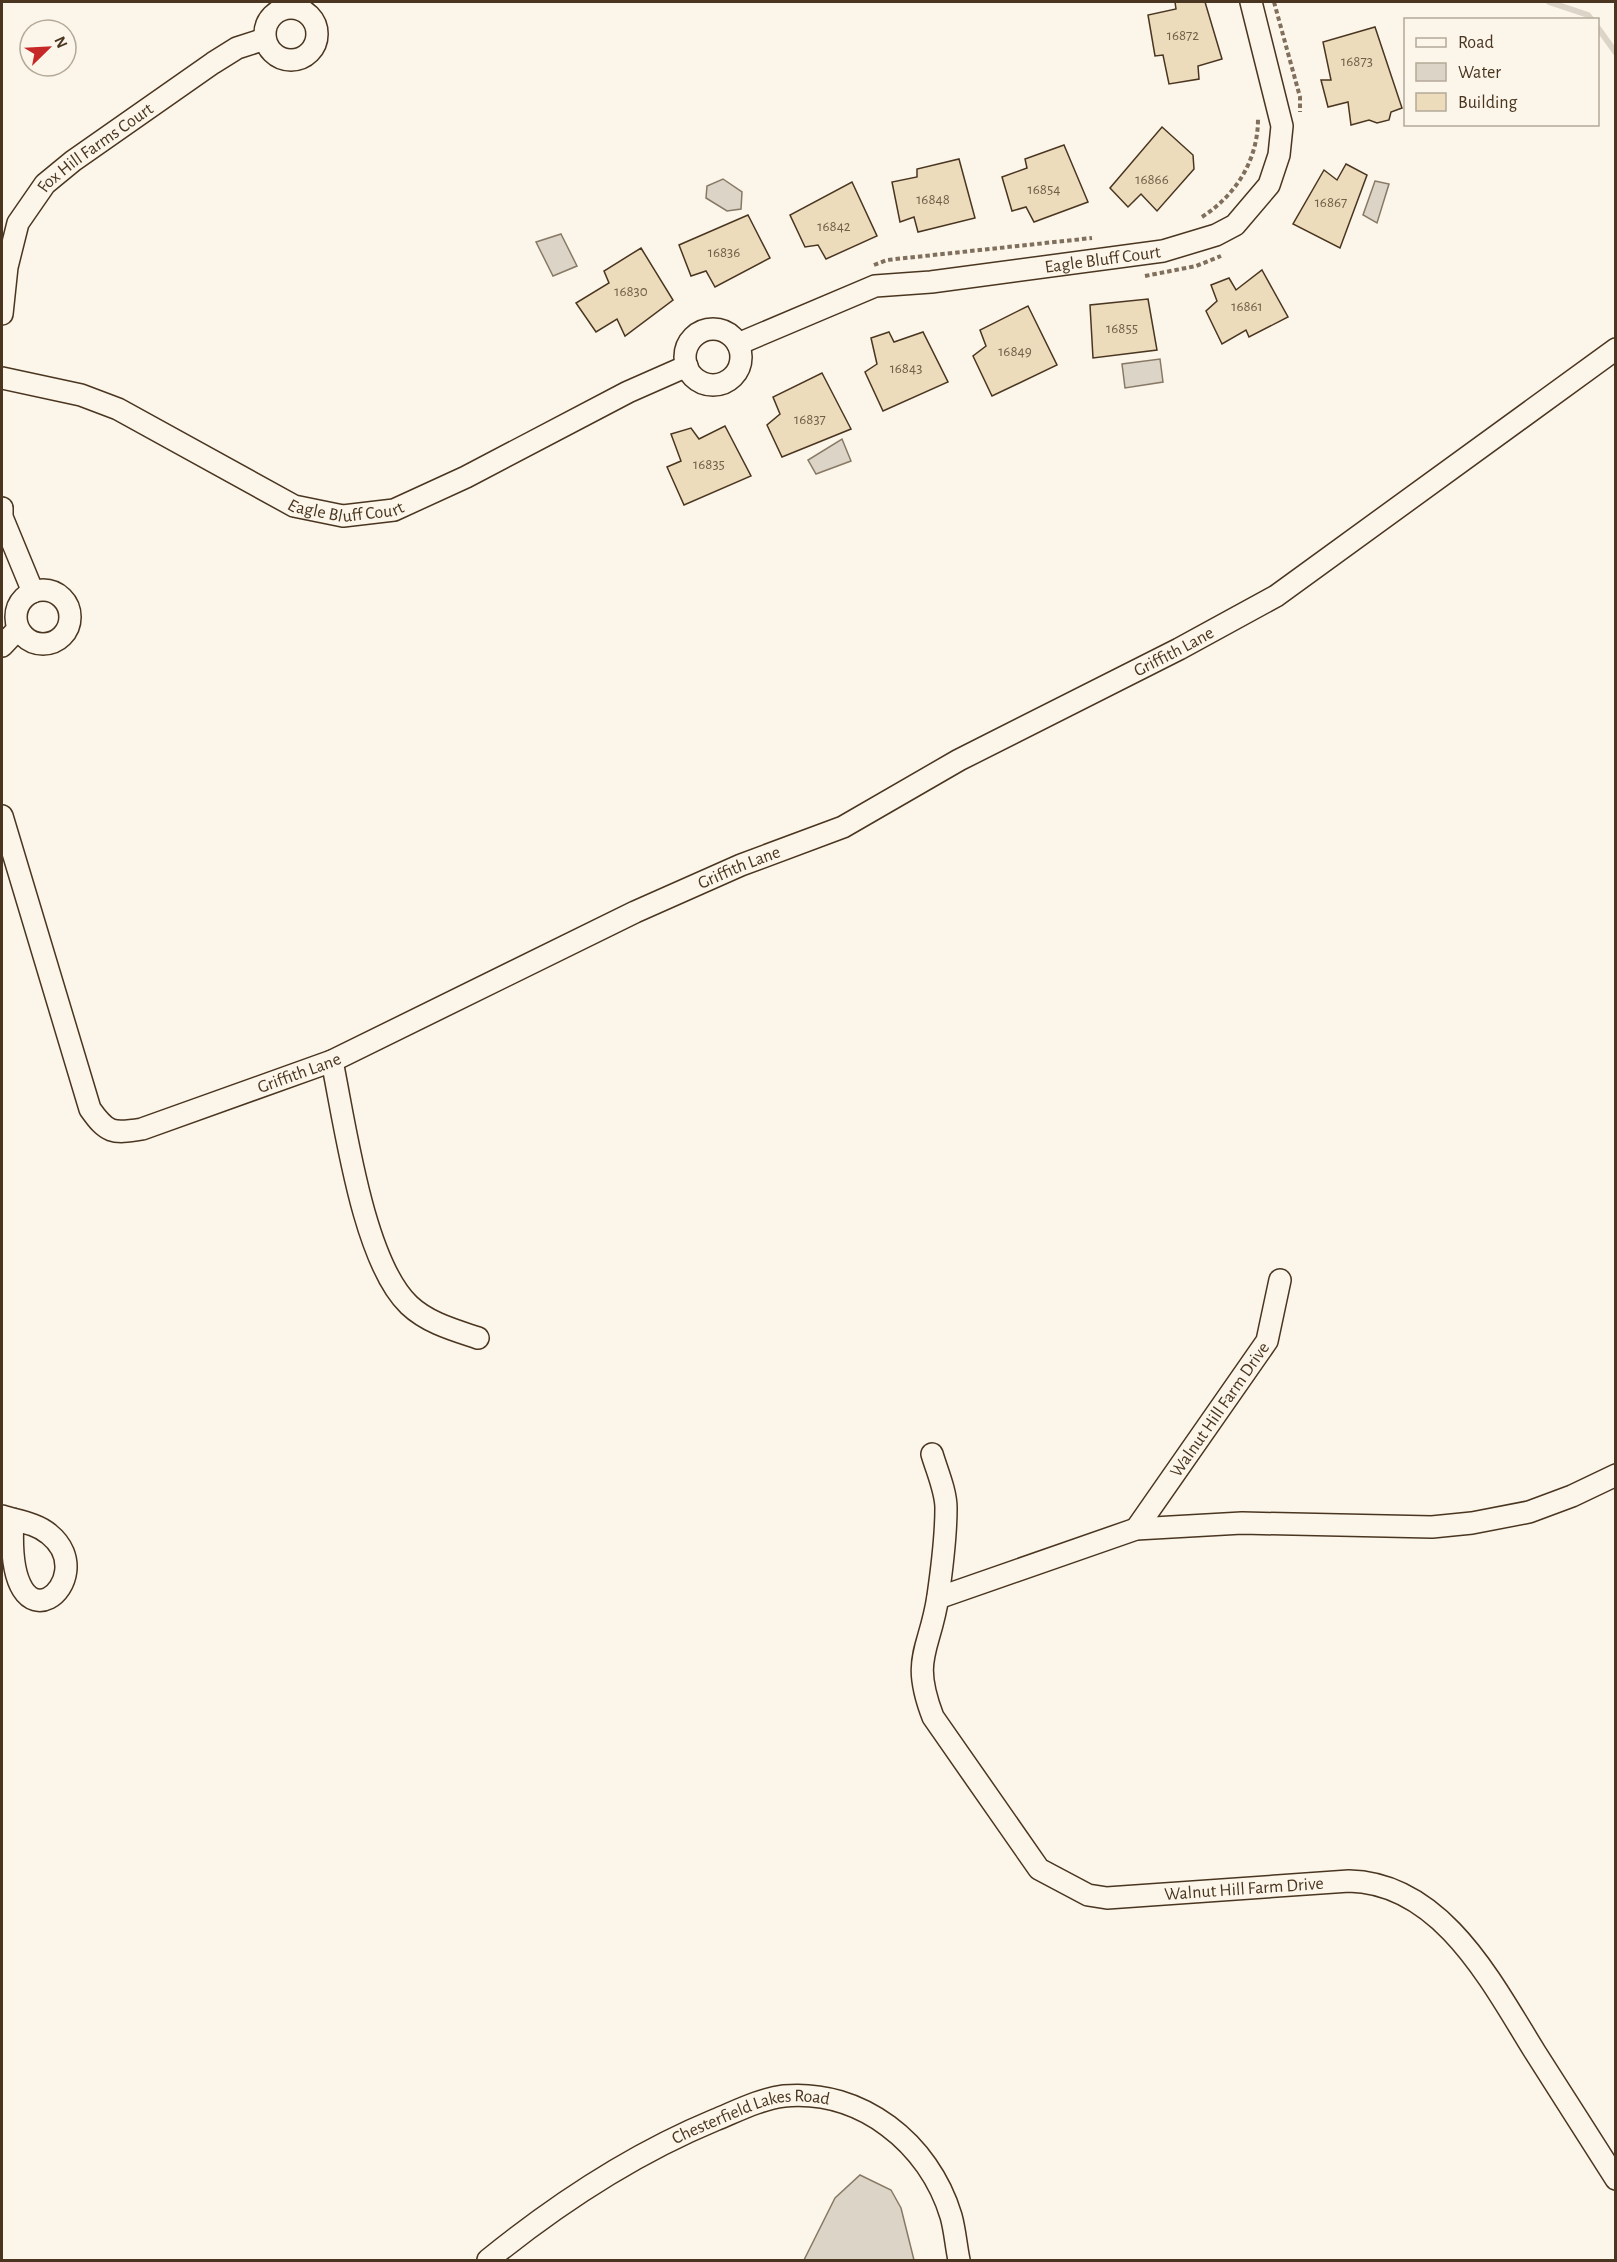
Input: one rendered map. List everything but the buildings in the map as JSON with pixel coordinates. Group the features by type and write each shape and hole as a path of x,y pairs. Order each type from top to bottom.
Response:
{"street":[{"name":"Eagle Bluff Court","path":"738,344 875,286 931,282 1163,251 1216,235 1235,225 1269,185 1279,155 1282,126 1251,2"},
{"name":"Fox Hill Farms Court","path":"2,314 7,267 18,223 45,184 73,161 213,63 237,48 265,39"},
{"path":"718,329 726,332 738,344 740,362 737,370 724,382 715,385 698,381 687,366 686,350 694,336 702,331 718,329"},
{"name":"Griffith Lane","path":"2,816 70,1052 90,1109 103,1127 118,1133 142,1129 332,1061 544,959 635,912 741,866 843,827 959,760 1179,649 1276,596 1616,349"},
{"name":"Eagle Bluff Court","path":"2,378 81,395 118,409 294,506 344,516 394,510 466,477 628,392 687,366"},
{"path":"2,508 33,592"},
{"path":"51,591 65,601 70,618 69,627 58,640 41,645 27,640 18,628 18,607 33,592 51,591"},
{"path":"2,646 18,628"},
{"path":"332,1061 374,1245 389,1280 409,1305 438,1325 478,1338"},
{"name":"Walnut Hill Farm Drive","path":"1136,1529 1268,1341 1280,1280"},
{"name":"Walnut Hill Farm Drive","path":"932,1454 946,1506 938,1598 921,1659 921,1678 925,1697 933,1717 1039,1869 1088,1895 1107,1899 1349,1881 1371,1882 1393,1888 1420,1905 1473,1954 1616,2179"},
{"path":"938,1598 1136,1529 1242,1523 1432,1527 1472,1523 1529,1512 1572,1496 1616,1475"},
{"name":"Chesterfield Lakes Road","path":"488,2260 602,2178 669,2139 740,2108 783,2096 829,2097 848,2103 881,2121 909,2142 937,2186 951,2215 959,2260"}],"path":[{"path":"1274,2 1300,97 1300,120"},
{"path":"1195,220 1224,200 1242,177 1256,146 1258,114"},
{"path":"866,267 887,260 1102,237"},
{"path":"1144,276 1196,266 1229,251"}],"water":[{"path":"723,179 742,192 741,209 727,211 706,198 707,186"},
{"path":"1375,181 1389,184 1377,223 1363,215"},
{"path":"561,234 577,266 553,276 536,242"},
{"path":"1160,359 1163,382 1125,388 1122,364"},
{"path":"842,439 851,461 816,474 808,460"},
{"path":"860,2175 891,2190 901,2208 914,2260 804,2260 835,2198"}],"waterway":[{"path":"1549,2 1588,15 1590,18"},
{"path":"1599,29 1616,53"}]}
